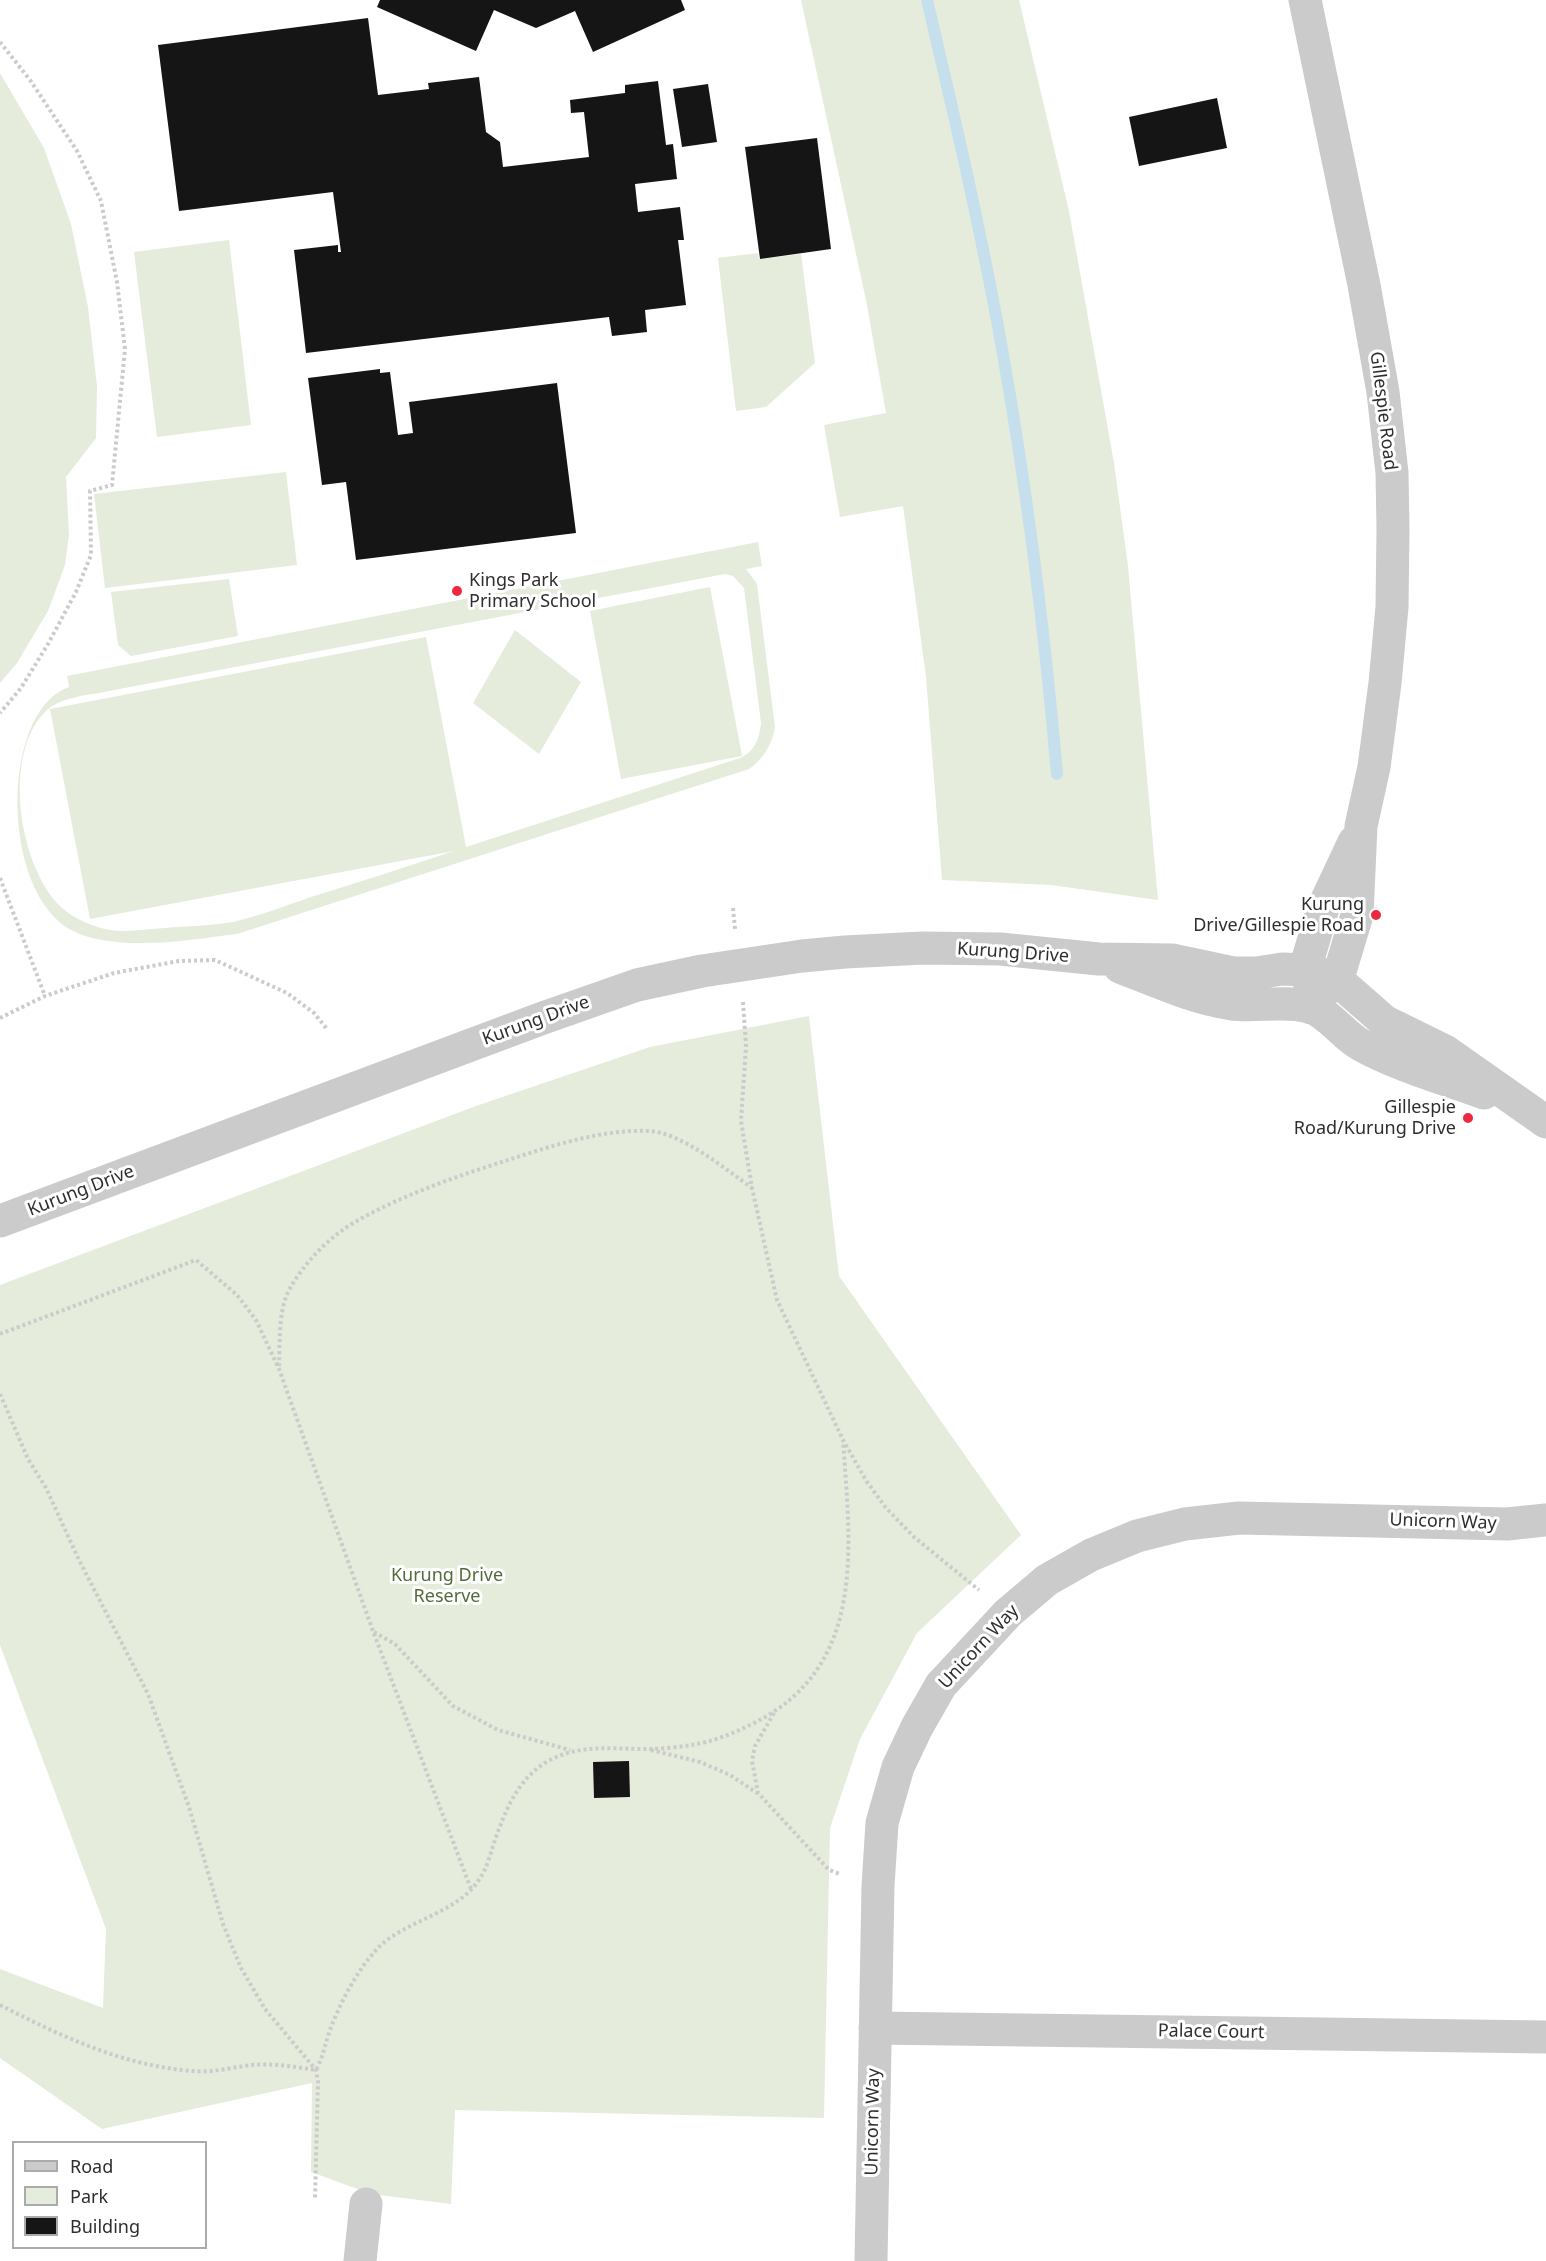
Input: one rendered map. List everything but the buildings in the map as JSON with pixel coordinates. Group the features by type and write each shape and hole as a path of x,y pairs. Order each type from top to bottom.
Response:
{"street":[{"name":"Gillespie Road","path":"1305,0 1364,285 1383,392 1392,474 1394,529 1392,607 1378,738 1361,826 1357,915 1341,968 1322,974 1311,1008"},
{"name":"Kurung Drive","path":"0,1221 637,985 738,965 834,953 923,948 1000,949 1099,959 1172,960 1233,973 1257,973 1282,969 1322,974 1384,1021 1445,1051 1534,1114"},
{"name":"Kurung Drive","path":"1099,959 1205,998 1234,1004 1292,1004 1311,1008 1328,1018 1359,1044 1534,1114"},
{"name":"Unicorn Way","path":"871,2261 878,1886 882,1823 898,1767 941,1685 1008,1613 1047,1580 1091,1555 1137,1536 1185,1524 1239,1518 1508,1524 1546,1520"},
{"name":"Palace Court","path":"875,2028 1546,2037"},
{"path":"360,2261 366,2204"}],"path":[{"path":"0,42 30,80 77,150 101,201 117,282 125,349 112,485 90,491 91,555 76,592 48,644 21,688 0,713"},
{"path":"0,878 45,996"},
{"path":"733,908 746,1046 741,1121 752,1188 777,1300 843,1440 867,1482 914,1537 1008,1613"},
{"path":"0,1018 45,996 114,973 179,961 215,960 287,993 314,1013 327,1029"},
{"path":"279,1369 280,1323 288,1291 321,1248 353,1223 389,1204 461,1176 561,1143 611,1134 651,1131 684,1142 752,1188"},
{"path":"0,1334 196,1260 237,1295 256,1320 279,1369 373,1631 471,1889"},
{"path":"0,1394 28,1459 46,1488 79,1560 148,1694 189,1807 224,1924 241,1968 265,2009 316,2070 318,2082 315,2199"},
{"path":"316,2070 338,2009 362,1968 381,1946 398,1933 455,1902 471,1889 483,1874 512,1798 524,1780 548,1761 571,1751 602,1747 648,1749 698,1744 728,1735 774,1713 801,1688 822,1662 834,1640 847,1586 848,1546 843,1440"},
{"path":"373,1631 395,1644 453,1706 498,1730 571,1751"},
{"path":"758,1793 752,1761 755,1746 774,1713"},
{"path":"648,1749 700,1762 730,1775 758,1793 829,1870 878,1886"},
{"path":"0,2005 62,2037 105,2053 157,2067 195,2072 272,2064 316,2070"}],"green space":[{"path":"801,0 1019,0 1069,211 1114,463 1128,566 1158,900 1051,885 942,880 926,677 903,506 840,517 824,425 886,413 866,300"},
{"path":"0,73 44,148 71,224 88,307 97,386 96,438 66,477 69,535 65,565 48,611 17,663 0,683"},
{"path":"229,240 251,425 157,437 134,252"},
{"path":"758,253 759,259 801,254 815,363 766,407 736,411 718,258"},
{"path":"286,472 297,565 105,588 94,494"},
{"path":"758,542 762,566 746,569 757,584 775,727 766,751 749,769 237,934 152,943 130,943 89,937 71,930 48,909 31,879 21,842 18,803 20,777 20,805 25,835 34,863 46,888 65,911 80,920 109,930 125,931 233,922 454,851 90,919 50,709 426,637 466,847 740,758 749,752 759,735 761,723 744,588 733,576 725,574 80,696 52,706 36,724 26,747 30,730 46,703 69,687 67,676"},
{"path":"229,579 238,636 131,656 118,645 111,592"},
{"path":"710,587 742,756 621,779 590,611"},
{"path":"515,630 581,682 539,754 473,703"},
{"name":"Kurung Drive Reserve","path":"809,1016 839,1276 1021,1535 917,1633 860,1739 830,1828 824,2118 455,2110 451,2204 371,2194 311,2172 312,2083 102,2129 0,2058 0,1969 103,2008 106,1929 0,1645 0,1285 476,1106 650,1047"}],"waterway":[{"path":"927,0 978,224 1013,411 1035,566 1057,774"}],"place":[{"name":"Kings Park Primary School","path":"457,591"},
{"name":"Kurung Drive/Gillespie Road","path":"1376,915"},
{"name":"Gillespie Road/Kurung Drive","path":"1468,1118"}]}
